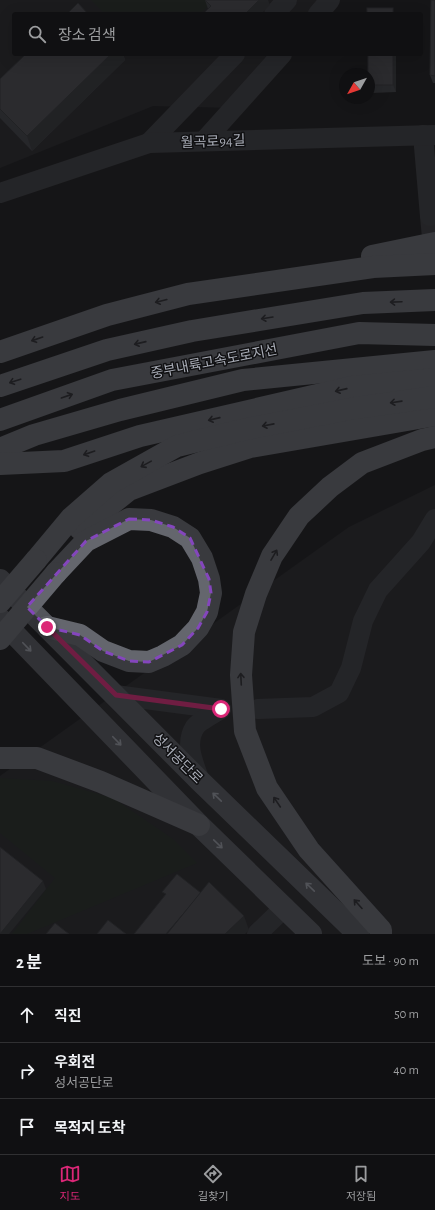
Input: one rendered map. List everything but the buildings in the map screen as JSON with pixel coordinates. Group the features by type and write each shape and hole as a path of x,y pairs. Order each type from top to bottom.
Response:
{"highway":[{"path":"0,352 107,315 188,294 435,243"},
{"path":"188,294 373,267 435,264"},
{"path":"0,386 107,350 192,330 363,303 435,300"},
{"name":"중부내륙고속도로지선","path":"8,417 112,380 359,333 435,335"},
{"path":"0,449 34,435 120,410 243,380 435,360"},
{"path":"0,464 64,461 140,436 352,387 435,379"},
{"path":"0,639 47,566 71,518 111,483 177,446 242,430 355,408 435,397"},
{"path":"0,624 78,530 128,490 200,463 250,447 435,415"},
{"path":"381,934 381,930 309,850 267,788 245,731 241,675 244,632 256,594 272,556 299,516 330,487 362,464 422,440 435,437"},
{"path":"0,602 47,566 86,541 128,519 151,520 173,527 190,538 202,558 210,579 211,593 207,612 198,628 182,645 163,656 148,662 129,661 103,650 80,635 47,627"},
{"path":"0,758 37,758 101,782 199,825"}],"main road":[{"name":"성서공단로","path":"0,580 200,781 358,934"},
{"path":"0,619 199,825 285,907 311,934"}],"street":[{"path":"276,12 287,0"},
{"path":"320,12 330,0"},
{"path":"149,143 233,56"},
{"path":"204,142 280,56"},
{"path":"429,135 430,216"},
{"name":"월곡로94길","path":"0,193 149,143 429,135"},
{"path":"258,709 313,707 338,693 351,668 363,621 378,590 421,542 435,519"},
{"path":"116,695 221,709 195,726 191,739 190,753 200,781"},
{"path":"257,934 285,907"}],"highlighted area":[{"path":"129,519 151,520 173,527 190,538 209,579 211,593 207,612 198,628 182,645 149,662 129,661 103,651 80,635 47,627 27,607 86,541"}],"shaded area":[{"path":"0,0 338,0 327,12 12,12 12,56 286,56 238,108 153,106 0,168"},
{"path":"91,0 214,0 202,12 103,12"},
{"path":"435,485 435,934 0,934 0,776 349,527"},
{"path":"0,778 52,781 113,798 173,839 197,863 27,934 12,934 55,878 0,833"}],"tunnel":[{"path":"430,216 434,259"}],"route":[{"path":"47,627 116,695 221,709"}]}
